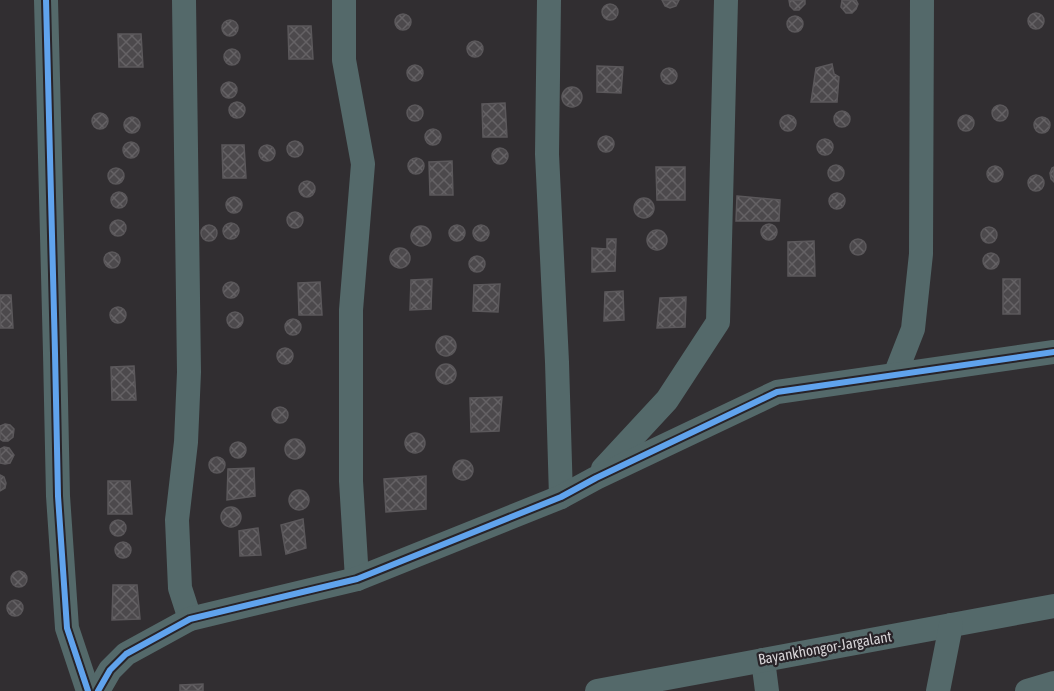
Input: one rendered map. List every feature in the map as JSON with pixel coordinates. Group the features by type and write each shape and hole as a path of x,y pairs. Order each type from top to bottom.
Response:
{"street":[{"path":"46,0 58,496 67,628 88,691"},
{"path":"184,0 189,372 186,442 177,520 180,588 190,619"},
{"path":"344,0 344,60 363,164 351,310 351,481 357,579"},
{"path":"549,0 547,153 561,497"},
{"path":"596,478 668,400 718,322 726,0"},
{"path":"894,375 913,329 921,254 922,0"},
{"path":"98,691 110,670 126,654 190,619 357,579 561,497 777,392 1054,352"},
{"name":"Bayankhongor-Jargalant","path":"597,691 1054,606"},
{"path":"938,691 951,625"},
{"path":"763,660 766,691"},
{"path":"1027,691 1054,683"}],"building":[{"path":"662,0 679,0 676,6 670,8 665,6"},
{"path":"789,0 805,0 805,4 799,10 794,10"},
{"path":"842,0 856,0 858,4 856,9 852,13 846,13 841,7"},
{"path":"607,4 613,4 618,12 616,18 607,20 602,15 602,9"},
{"path":"1033,13 1039,13 1044,21 1042,27 1033,29 1028,24 1028,18"},
{"path":"400,14 406,14 411,22 409,28 400,30 395,25 395,19"},
{"path":"792,16 798,16 803,24 801,30 792,32 787,27 787,21"},
{"path":"227,20 233,20 238,28 236,34 227,36 222,31 222,25"},
{"path":"288,26 311,26 313,59 289,59"},
{"path":"118,34 141,34 143,67 119,67"},
{"path":"472,41 478,41 483,49 481,55 472,57 467,52 467,46"},
{"path":"229,49 235,49 240,57 238,63 229,65 224,60 224,54"},
{"path":"832,64 834,74 839,77 837,102 811,102 816,68"},
{"path":"412,65 418,65 423,73 421,79 412,81 407,76 407,70"},
{"path":"597,66 623,67 621,93 597,92"},
{"path":"666,68 672,68 677,76 675,82 666,84 661,79 661,73"},
{"path":"226,82 232,82 237,90 235,96 226,98 221,93 221,87"},
{"path":"568,87 576,87 582,93 582,101 576,107 568,107 562,101 562,93"},
{"path":"234,102 240,102 245,110 243,116 234,118 229,113 229,107"},
{"path":"505,103 507,137 483,137 482,104"},
{"path":"412,105 418,105 423,113 421,119 412,121 407,116 407,110"},
{"path":"997,105 1003,105 1008,113 1006,119 997,121 992,116 992,110"},
{"path":"839,111 845,111 850,119 848,125 839,127 834,122 834,116"},
{"path":"97,113 103,113 108,121 106,127 97,129 92,124 92,118"},
{"path":"785,115 791,115 796,123 794,129 785,131 780,126 780,120"},
{"path":"963,115 969,115 974,123 972,129 963,131 958,126 958,120"},
{"path":"129,117 135,117 140,125 138,131 129,133 124,128 124,122"},
{"path":"1039,117 1045,117 1050,125 1048,131 1039,133 1034,128 1034,122"},
{"path":"430,129 436,129 441,137 439,143 430,145 425,140 425,134"},
{"path":"603,136 609,136 614,144 612,150 603,152 598,147 598,141"},
{"path":"822,139 828,139 833,147 831,153 822,155 817,150 817,144"},
{"path":"292,141 298,141 303,149 301,155 292,157 287,152 287,146"},
{"path":"128,142 134,142 139,150 137,156 128,158 123,153 123,147"},
{"path":"222,145 244,145 246,178 223,178"},
{"path":"264,145 270,145 275,153 273,159 264,161 259,156 259,150"},
{"path":"497,148 503,148 508,156 506,162 497,164 492,159 492,153"},
{"path":"413,158 419,158 424,166 422,172 413,174 408,169 408,163"},
{"path":"452,161 453,195 430,195 429,162"},
{"path":"833,165 839,165 844,173 842,179 833,181 828,176 828,170"},
{"path":"992,166 998,166 1003,174 1001,180 992,182 987,177 987,171"},
{"path":"656,167 685,167 685,200 657,200"},
{"path":"1054,167 1054,182 1050,173"},
{"path":"113,168 119,168 124,176 122,182 113,184 108,179 108,173"},
{"path":"1033,175 1039,175 1044,183 1042,189 1033,191 1028,186 1028,180"},
{"path":"304,181 310,181 315,189 313,195 304,197 299,192 299,186"},
{"path":"116,192 122,192 127,200 125,206 116,208 111,203 111,197"},
{"path":"834,193 840,193 845,201 843,207 834,209 829,204 829,198"},
{"path":"737,196 780,200 779,221 736,221"},
{"path":"231,197 237,197 242,205 240,211 231,213 226,208 226,202"},
{"path":"640,198 648,198 654,204 654,212 648,218 640,218 634,212 634,204"},
{"path":"292,212 298,212 303,220 301,226 292,228 287,223 287,217"},
{"path":"115,220 121,220 126,228 124,234 115,236 110,231 110,225"},
{"path":"228,223 234,223 239,231 237,237 228,239 223,234 223,228"},
{"path":"766,224 772,224 777,232 775,238 766,240 761,235 761,229"},
{"path":"206,225 212,225 217,233 215,239 206,241 201,236 201,230"},
{"path":"454,225 460,225 465,233 463,239 454,241 449,236 449,230"},
{"path":"478,225 484,225 489,233 487,239 478,241 473,236 473,230"},
{"path":"421,226 428,229 431,236 428,243 421,246 414,243 411,236 414,229"},
{"path":"986,227 992,227 997,235 995,241 986,243 981,238 981,232"},
{"path":"653,230 661,230 667,236 667,244 661,250 653,250 647,244 647,236"},
{"path":"607,239 616,239 615,271 592,272 592,248 607,249"},
{"path":"855,239 861,239 866,247 864,253 855,255 850,250 850,244"},
{"path":"814,241 815,276 788,276 788,242"},
{"path":"400,248 407,251 410,258 407,265 400,268 393,265 390,258 393,251"},
{"path":"109,252 115,252 120,260 118,266 109,268 104,263 104,257"},
{"path":"988,253 994,253 999,261 997,267 988,269 983,264 983,258"},
{"path":"474,256 480,256 485,264 483,270 474,272 469,267 469,261"},
{"path":"432,279 431,309 410,310 411,280"},
{"path":"1003,279 1020,279 1020,314 1003,314"},
{"path":"228,282 234,282 239,290 237,296 228,298 223,293 223,287"},
{"path":"320,282 322,315 299,315 298,283"},
{"path":"500,284 498,312 473,311 474,285"},
{"path":"623,291 624,320 604,321 605,292"},
{"path":"0,295 11,295 13,328 0,328"},
{"path":"686,297 685,327 657,328 660,298"},
{"path":"115,307 121,307 126,315 124,321 115,323 110,318 110,312"},
{"path":"232,312 238,312 243,320 241,326 232,328 227,323 227,317"},
{"path":"290,319 296,319 301,327 299,333 290,335 285,330 285,324"},
{"path":"442,336 450,336 456,342 456,350 450,356 442,356 436,350 436,342"},
{"path":"282,348 288,348 293,356 291,362 282,364 277,359 277,353"},
{"path":"446,364 453,367 456,374 453,381 446,384 439,381 436,374 439,367"},
{"path":"134,366 136,400 112,400 111,367"},
{"path":"502,397 499,431 471,432 470,398"},
{"path":"277,407 283,407 288,415 286,421 277,423 272,418 272,412"},
{"path":"5,424 14,429 13,437 8,441 0,439 0,426"},
{"path":"411,433 419,433 425,439 425,447 419,453 411,453 405,447 405,439"},
{"path":"291,439 299,439 305,445 305,453 299,459 291,459 285,453 285,445"},
{"path":"235,442 241,442 246,450 244,456 235,458 230,453 230,447"},
{"path":"9,448 14,455 10,463 0,463 0,449"},
{"path":"214,457 220,457 225,465 223,471 214,473 209,468 209,462"},
{"path":"459,460 467,460 473,466 473,474 467,480 459,480 453,474 453,466"},
{"path":"254,468 255,496 227,500 228,469"},
{"path":"0,475 4,477 6,483 5,488 0,491"},
{"path":"426,476 426,509 386,512 384,479"},
{"path":"108,481 130,481 132,514 108,514"},
{"path":"299,490 306,493 309,500 306,507 299,510 292,507 289,500 292,493"},
{"path":"227,507 235,507 241,513 241,521 235,527 227,527 221,521 221,513"},
{"path":"303,519 306,548 286,554 281,525"},
{"path":"115,520 121,520 126,528 124,534 115,536 110,531 110,525"},
{"path":"258,528 261,555 240,556 239,531"},
{"path":"120,542 126,542 131,550 129,556 120,558 115,553 115,547"},
{"path":"16,571 22,571 27,579 25,585 16,587 11,582 11,576"},
{"path":"113,585 137,585 140,619 112,620"},
{"path":"12,600 18,600 23,608 21,614 12,616 7,611 7,605"},
{"path":"203,684 203,691 180,691 180,685"}],"cycle path":[{"path":"46,0 58,496 67,628 88,691"},
{"path":"98,691 110,670 126,654 190,619 357,579 561,497 777,392 1054,352"}]}
